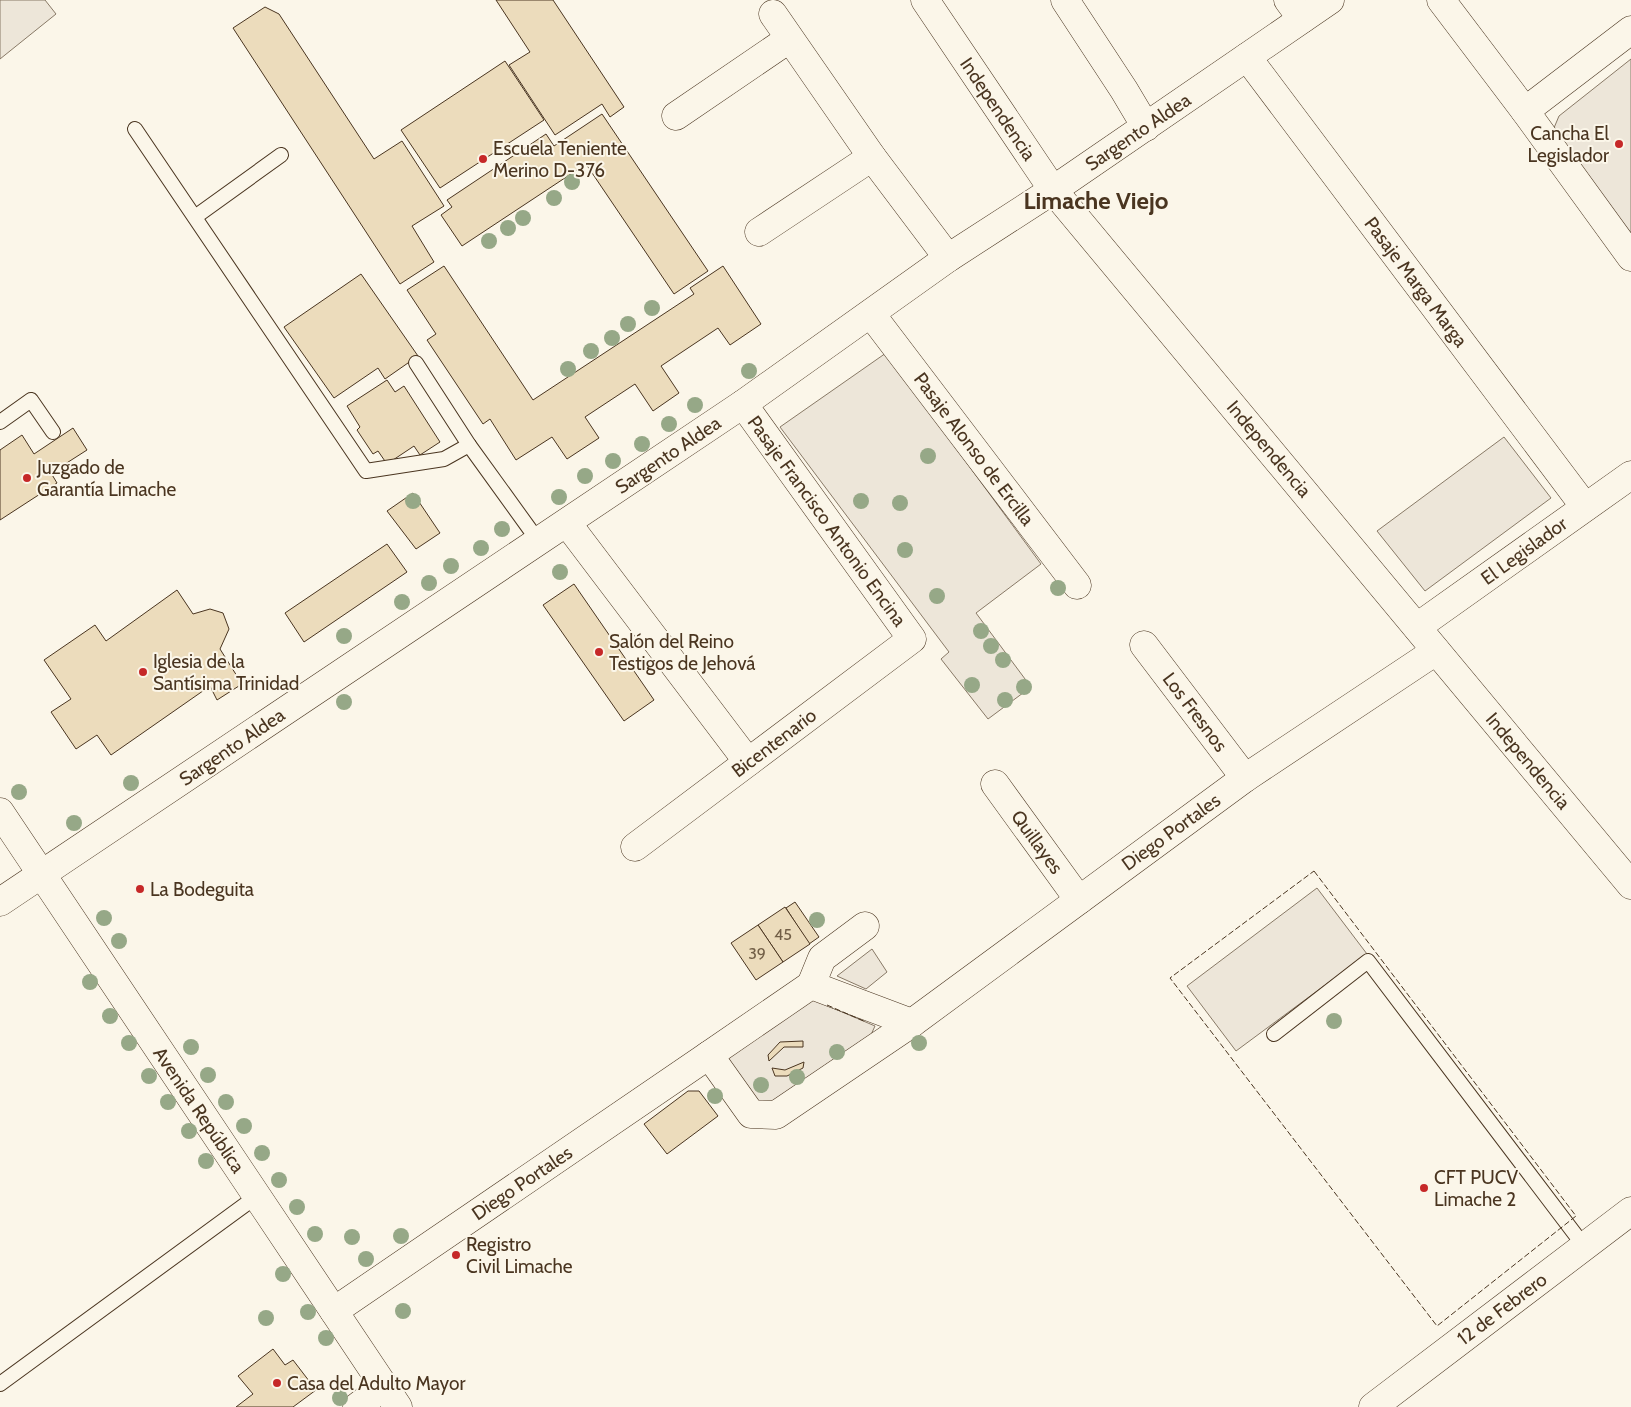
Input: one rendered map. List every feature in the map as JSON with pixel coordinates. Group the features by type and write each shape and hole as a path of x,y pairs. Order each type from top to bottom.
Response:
{"street":[{"name":"Independencia","path":"925,0 1053,190 1631,885"},
{"path":"1065,0 1146,126"},
{"name":"Sargento Aldea","path":"0,902 568,523 743,404 948,258 1053,190 1247,57 1295,10 1330,0"},
{"path":"1441,0 1525,111 1631,257"},
{"path":"773,14 872,158 948,258"},
{"path":"1525,111 1630,32"},
{"path":"676,116 789,39"},
{"name":"Pasaje Marga Marga","path":"1247,57 1586,506"},
{"path":"760,232 872,158"},
{"name":"Pasaje Alonso de Ercilla","path":"871,314 1077,585"},
{"name":"Pasaje Francisco Antonio Encina","path":"743,404 912,639"},
{"name":"El Legislador","path":"1417,627 1631,475"},
{"path":"568,523 748,762"},
{"name":"Bicentenario","path":"635,847 912,639"},
{"name":"Los Fresnos","path":"1144,645 1245,778"},
{"name":"Diego Portales","path":"709,1056 751,1114 776,1114 912,1023 1245,778 1436,651"},
{"name":"Quillayes","path":"995,784 1079,900"},
{"name":"Avenida República","path":"0,812 392,1396"},
{"path":"865,926 822,958 811,985 912,1023"},
{"name":"Diego Portales","path":"334,1311 811,985"},
{"name":"12 de Febrero","path":"1373,1407 1631,1211"},
{"path":"357,1407 392,1396"}],"lane":[{"path":"135,129 366,472 444,459 469,445"},
{"path":"194,217 281,155"},
{"path":"416,363 469,445 539,542"},
{"path":"0,422 31,400 52,432"},
{"path":"1274,1034 1368,961 1584,1246"},
{"path":"0,1384 257,1196"}],"shaded area":[{"path":"0,0 45,0 56,14 0,59"},
{"path":"1631,59 1631,242 1551,135 1559,116"},
{"path":"886,353 1041,564 976,613 1031,687 988,719 941,659 949,652 780,427"},
{"path":"1504,437 1551,498 1425,591 1377,531"},
{"path":"1317,888 1367,954 1236,1051 1187,986"},
{"path":"872,949 887,972 866,989 837,976"},
{"path":"814,1000 875,1026 869,1039 772,1109 755,1108 726,1059 800,1005"}],"building":[{"path":"496,0 553,0 624,107 610,117 602,104 555,135 509,65 530,52"},
{"path":"265,7 279,14 374,159 402,141 444,206 412,226 434,262 400,284 233,28"},
{"path":"505,61 544,120 440,188 401,130"},
{"path":"602,114 708,271 674,294 586,164 462,246 441,215 452,207 447,200 546,134 554,146"},
{"path":"444,266 533,400 694,294 690,288 723,266 761,324 730,345 718,328 661,366 679,393 653,411 635,384 585,417 599,438 567,459 552,437 516,460 490,419 483,424 427,340 436,334 407,290"},
{"path":"361,274 418,356 385,379 378,368 334,398 284,327"},
{"path":"387,380 395,392 404,386 440,442 420,455 414,446 387,464 378,451 373,454 357,430 360,427 347,406"},
{"name":"Juzgado de Garantía Limache","path":"73,428 87,450 51,473 57,483 0,520 0,450 22,435 34,454"},
{"path":"413,493 440,533 416,549 387,511"},
{"path":"387,544 407,572 304,642 285,613"},
{"name":"Salón del Reino Testigos de Jehová","path":"574,584 654,700 624,721 543,605"},
{"name":"Iglesia de la Santísima Trinidad","path":"177,590 193,614 210,609 223,613 229,629 220,649 242,684 217,700 210,686 111,755 97,735 76,749 51,712 71,699 44,660 95,625 106,641"},
{"path":"795,902 819,937 809,944 786,908"},
{"path":"785,907 810,944 783,962 758,925"},
{"path":"758,925 783,962 756,980 731,943"},
{"path":"803,1041 803,1047 784,1047 769,1061 768,1055 780,1042"},
{"path":"804,1062 803,1068 787,1076 775,1076 772,1068 785,1070"},
{"path":"688,1091 699,1091 718,1116 667,1154 644,1124"},
{"name":"Casa del Adulto Mayor","path":"273,1349 285,1365 293,1360 316,1390 293,1407 236,1407 253,1394 238,1376"}],"fence":[{"path":"1314,871 1576,1216 1437,1326 1170,978 1314,871"},
{"path":"827,1005 866,1022"}],"place":[{"name":"Cancha El Legislador","path":"1619,144"},
{"name":"Escuela Teniente Merino D-376","path":"483,159"},
{"name":"Juzgado de Garantía Limache","path":"27,478"},
{"name":"Salón del Reino Testigos de Jehová","path":"599,652"},
{"name":"Iglesia de la Santísima Trinidad","path":"143,672"},
{"name":"La Bodeguita","path":"140,889"},
{"name":"CFT PUCV Limache 2","path":"1424,1188"},
{"name":"Registro Civil Limache","path":"456,1255"},
{"name":"Casa del Adulto Mayor","path":"277,1383"}],"district":[{"name":"Limache Viejo","path":"1096,200"}]}
